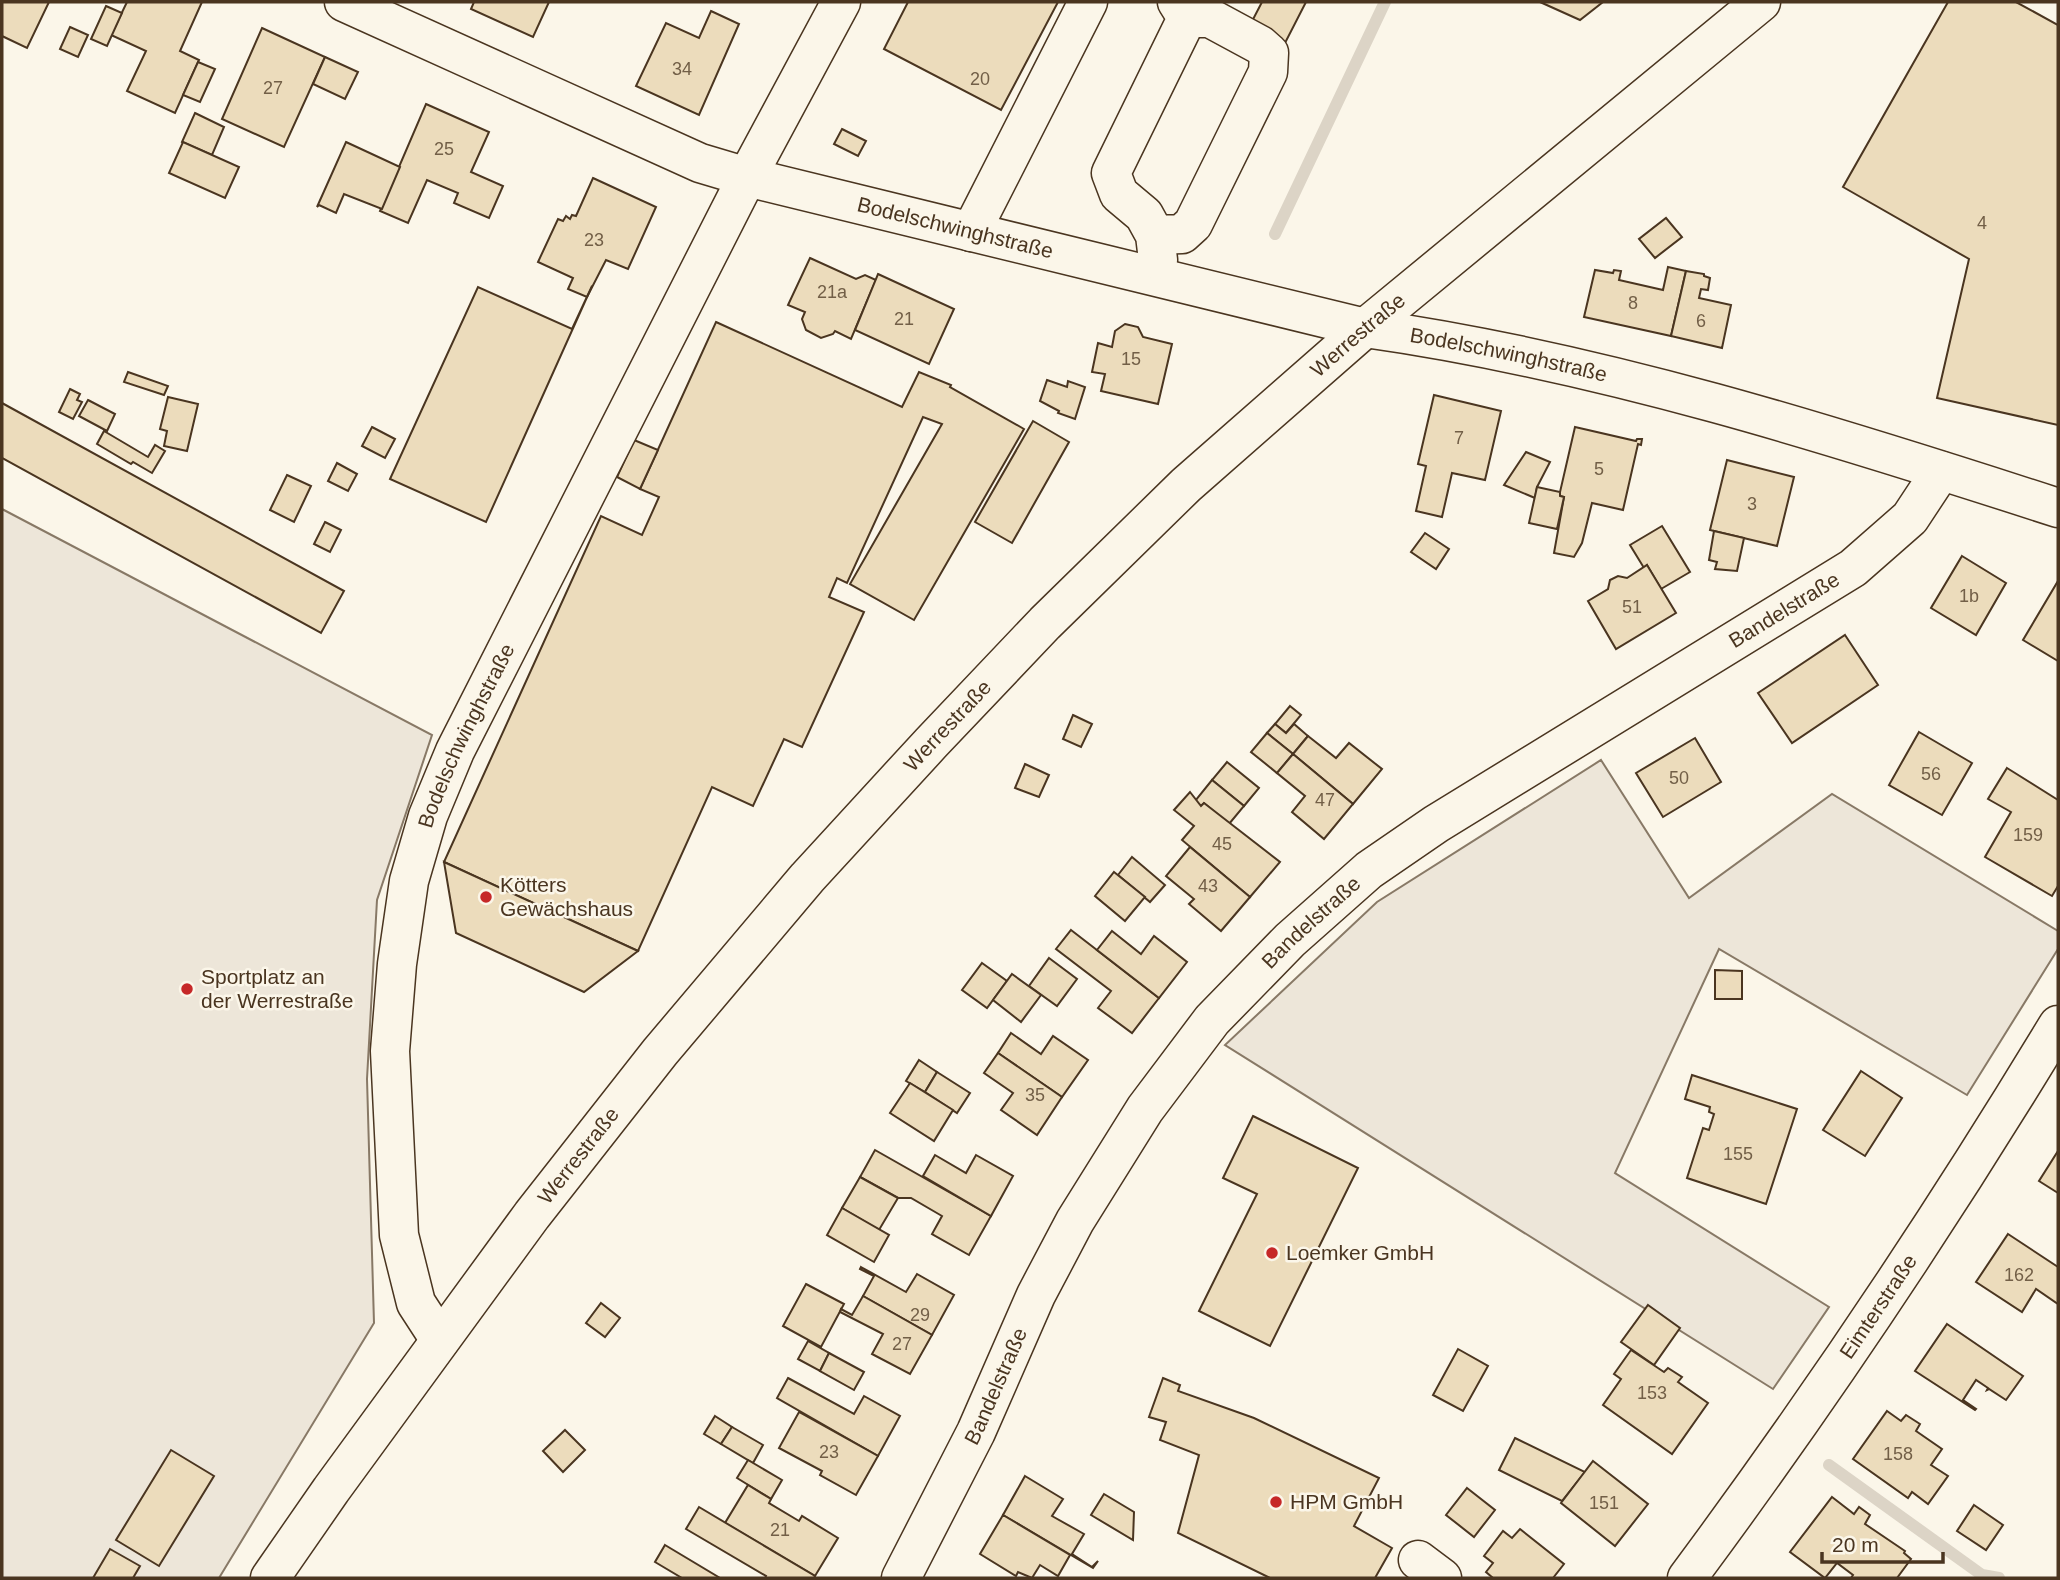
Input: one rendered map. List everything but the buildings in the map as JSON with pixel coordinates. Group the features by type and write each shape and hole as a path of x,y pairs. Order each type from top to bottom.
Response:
{"street":[{"name":"Bodelschwinghstraße","path":"344,2 700,163 747,177 1365,328 1451,340 1700,399 2058,508"},
{"name":"Bodelschwinghstraße","path":"440,1340 416,1303 399,1235 390,1051 397,964 409,881 428,816 454,751 747,177 841,2"},
{"path":"971,232 1088,2"},
{"name":"Werrestraße","path":"270,1578 532,1215 660,1052 807,878 931,743 1073,596 1186,485 1365,328 1761,2"},
{"path":"1156,235 1182,234 1193,224 1268,72 1269,53 1259,45 1210,18 1182,10 1111,173 1118,194 1144,215 1156,235 1160,279"},
{"name":"Bandelstraße","path":"901,1578 976,1432 1037,1295 1075,1221 1145,1109 1212,1020 1290,940 1368,870 1436,824 1853,568 1910,518 1941,471"},
{"name":"Eimterstraße","path":"1687,1578 1771,1465 1846,1357 1991,1134 2058,1024"}],"shaded area":[{"name":"Sportplatz an der Werrestraße","path":"2,509 432,735 377,900 367,1079 374,1323 219,1578 2,1578"},
{"path":"1601,760 1689,898 1832,794 2058,931 2058,949 1967,1095 1719,949 1615,1173 1829,1307 1773,1389 1225,1045 1377,902"}],"waterway":[{"path":"1275,234 1385,2"},
{"path":"1829,1465 1982,1575 1999,1578"}],"place":[{"name":"Kötters Gewächshaus","path":"486,897"},
{"name":"Sportplatz an der Werrestraße","path":"187,989"},
{"name":"Loemker GmbH","path":"1272,1253"},
{"name":"HPM GmbH","path":"1276,1502"}]}
